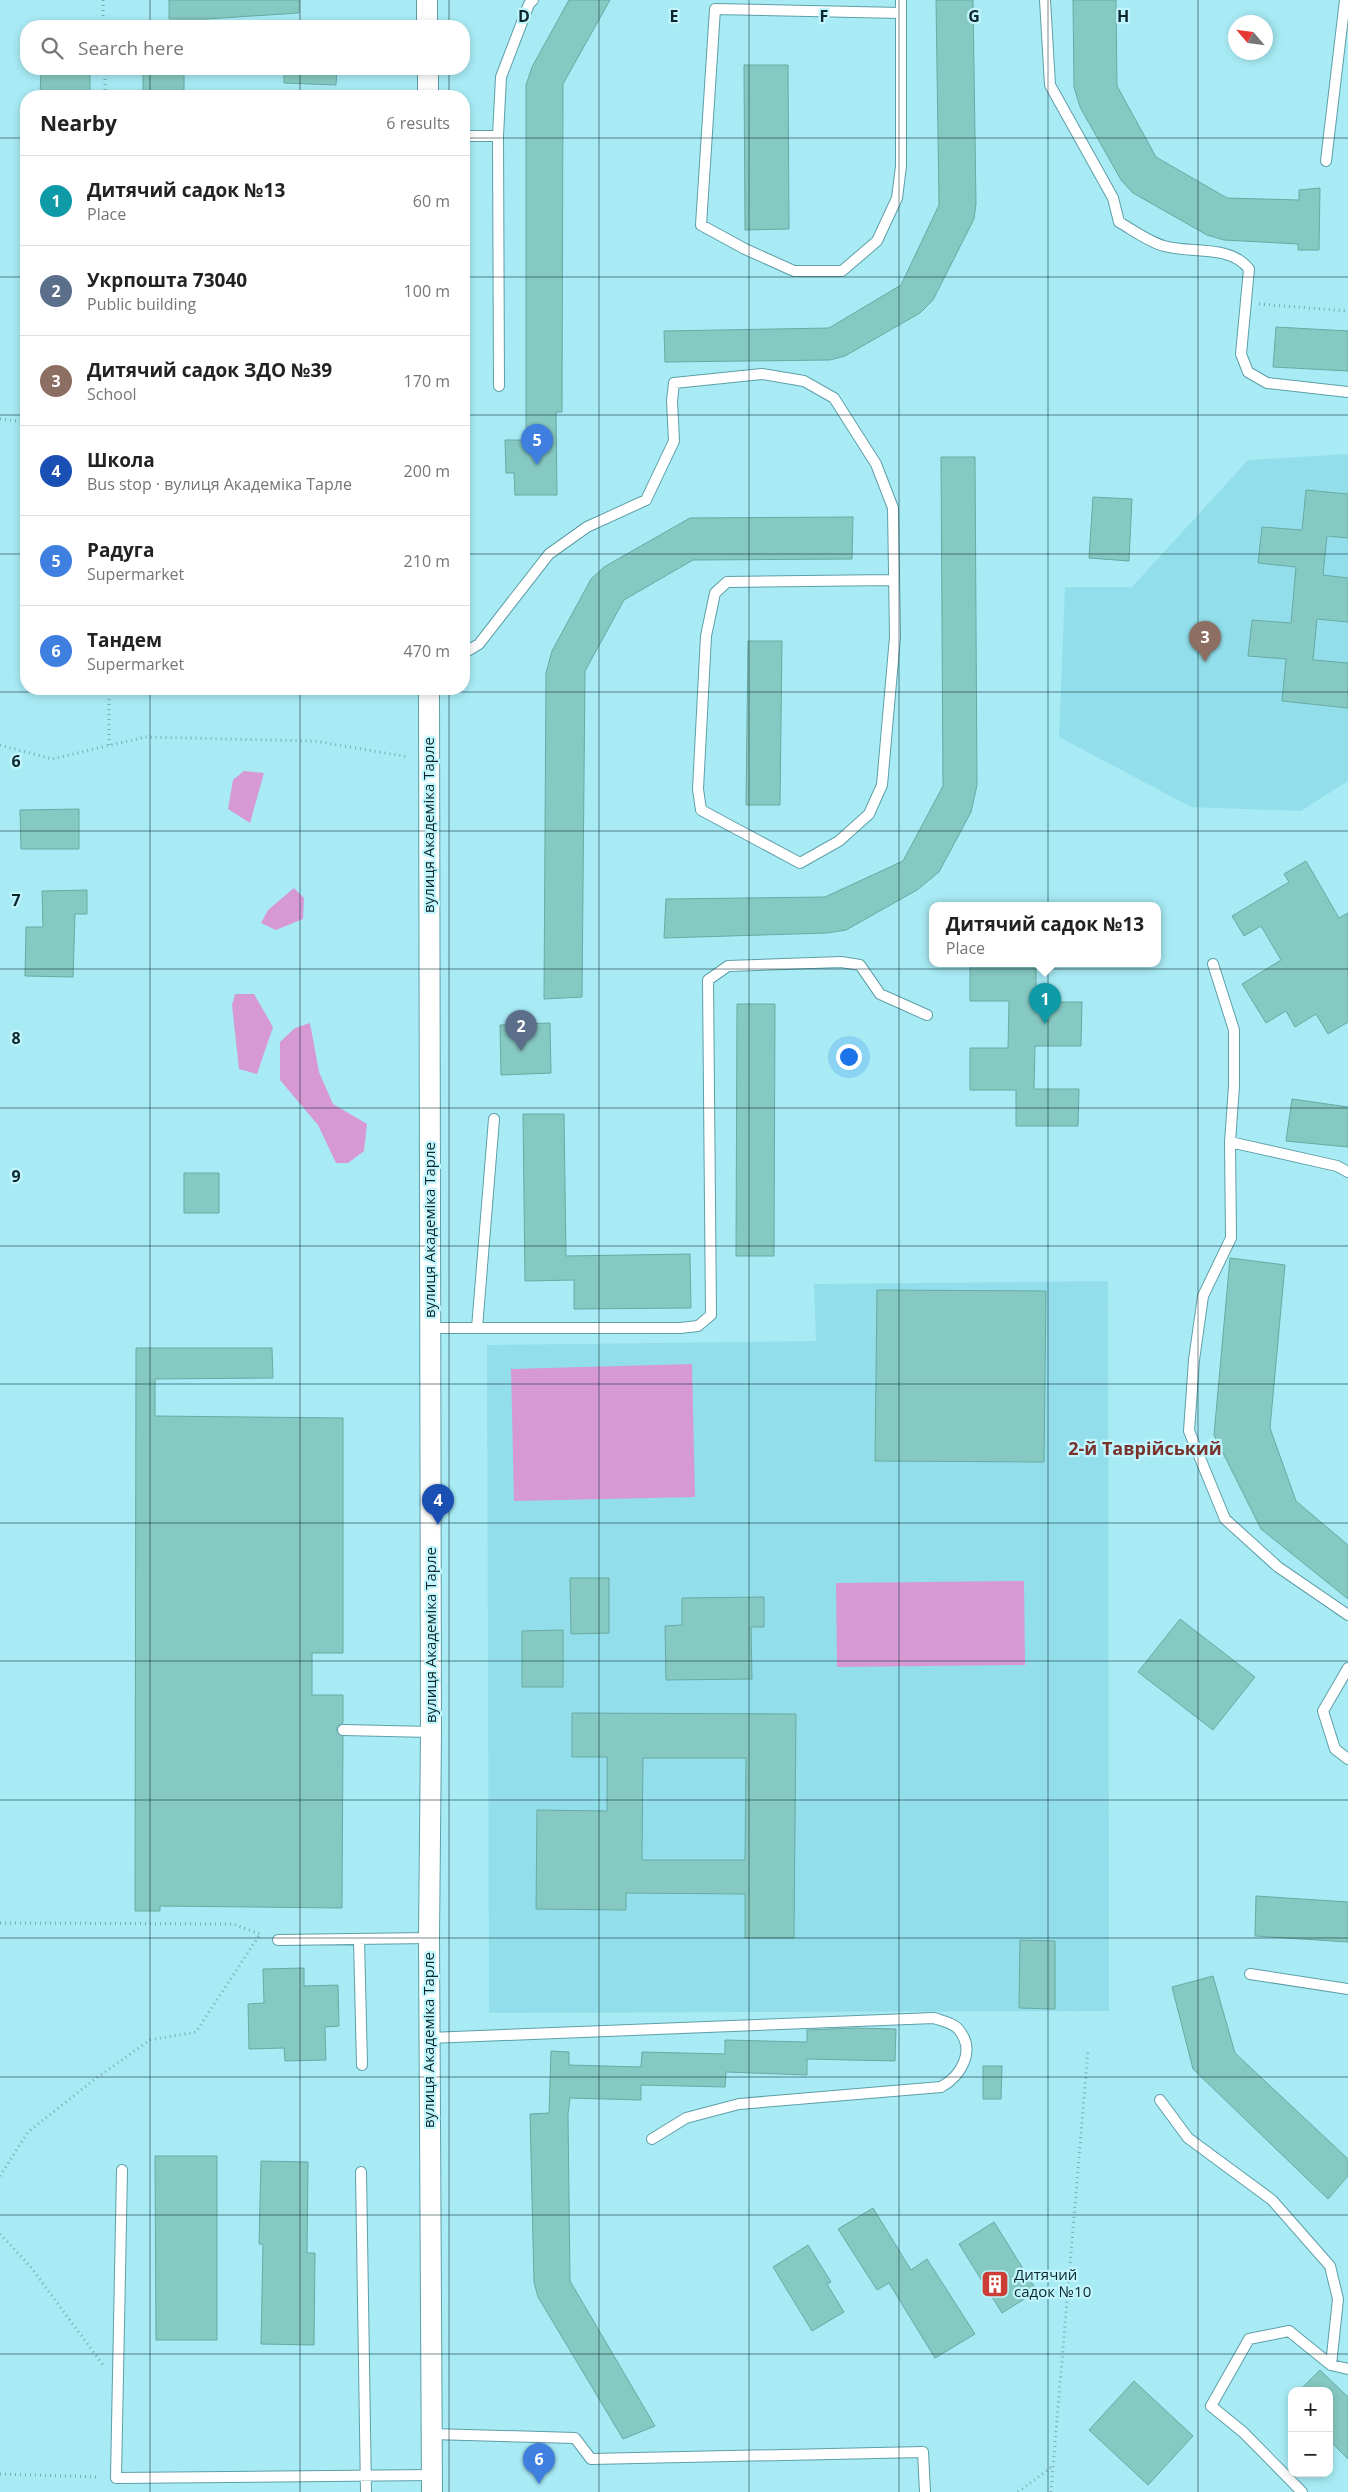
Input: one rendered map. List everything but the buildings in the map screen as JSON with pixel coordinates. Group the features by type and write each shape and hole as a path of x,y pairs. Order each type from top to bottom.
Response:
{"street":[{"path":"427,0 427,20"},
{"path":"428,75 428,90"},
{"name":"вулиця Академіка Тарле","path":"429,695 431,1732 429,2038 432,2484"}],"lane":[{"path":"499,386 498,136 501,77 513,42 529,4 533,0"},
{"path":"901,0 901,13 901,166 897,198 877,241 842,271 794,272 745,249 701,225 715,9 901,13"},
{"path":"1045,0 1050,85 1113,198 1118,222 1163,246 1224,254 1241,260 1249,269 1241,354 1248,372 1267,383 1348,392"},
{"path":"1326,161 1345,0"},
{"path":"470,136 498,136"},
{"path":"470,649 479,644 549,554 588,527 646,500 674,440 672,400 674,383 762,374 804,381 834,398 876,464 893,508 895,637 882,785 869,814 839,841 800,863 700,810 698,789 706,636 715,593 728,582 894,580"},
{"path":"430,1328 680,1328 698,1326 711,1316 708,980 728,966 841,962 860,965 880,994 927,1015"},
{"path":"1213,964 1234,1030 1234,1086 1230,1142 1231,1238 1203,1296 1194,1360 1190,1431 1225,1519 1278,1567 1348,1616"},
{"path":"477,1328 494,1119"},
{"path":"1230,1142 1337,1166 1348,1172"},
{"path":"1348,1668 1323,1710 1336,1749 1348,1759"},
{"path":"343,1730 431,1732"},
{"path":"278,1940 429,1938"},
{"path":"359,1939 362,2064"},
{"path":"1250,1974 1348,1989"},
{"path":"429,2038 934,2018 959,2029 965,2040 964,2064 959,2075 941,2086 739,2104 686,2118 652,2139"},
{"path":"1160,2100 1188,2138 1272,2200 1330,2266 1338,2299 1331,2365"},
{"path":"122,2170 116,2478 367,2476 432,2484"},
{"path":"361,2172 366,2492"},
{"path":"1302,2492 1244,2432 1211,2406 1250,2339 1288,2331 1331,2365 1348,2369"},
{"path":"432,2434 575,2438 591,2459 923,2452 925,2492"}],"path":[{"path":"102,0 103,20"},
{"path":"105,75 105,90"},
{"path":"1246,303 1348,311"},
{"path":"0,419 20,421"},
{"path":"109,695 109,745"},
{"path":"0,745 52,759 145,737 314,741 375,753 429,760"},
{"path":"0,1923 233,1924 278,1940"},
{"path":"0,2176 28,2132 95,2079 150,2040 196,2032 260,1934"},
{"path":"1051,2492 1088,2050"},
{"path":"0,2234 30,2266 118,2386"},
{"path":"1018,2492 1053,2466"},
{"path":"0,2474 116,2478"}],"shaded area":[{"path":"1348,454 1348,781 1301,811 1191,807 1059,737 1065,587 1132,587 1248,460"},
{"path":"244,771 264,773 250,823 228,809 233,780"},
{"path":"294,888 304,898 303,919 276,930 261,923 268,910"},
{"path":"235,994 254,994 273,1027 257,1074 239,1069 232,1005"},
{"path":"310,1023 319,1072 333,1104 367,1124 364,1151 348,1163 336,1163 318,1125 280,1080 280,1042 295,1028"},
{"path":"1108,1281 1109,2011 489,2013 487,1345 816,1341 814,1284"},
{"path":"692,1364 695,1497 514,1501 511,1369"},
{"path":"1024,1581 1025,1665 837,1667 836,1583"}],"place":[{"name":"Радуга","path":"537,465"},
{"name":"Дитячий садок ЗДО №39","path":"1205,662"},
{"name":"Дитячий садок №13","path":"1045,1024"},
{"name":"Укрпошта 73040","path":"521,1051"},
{"name":"Школа","path":"438,1525"},
{"name":"Дитячий садок №10","path":"995,2284"},
{"name":"Тандем","path":"539,2484"}],"district":[{"name":"2-й Таврійський","path":"1145,1449"}]}
